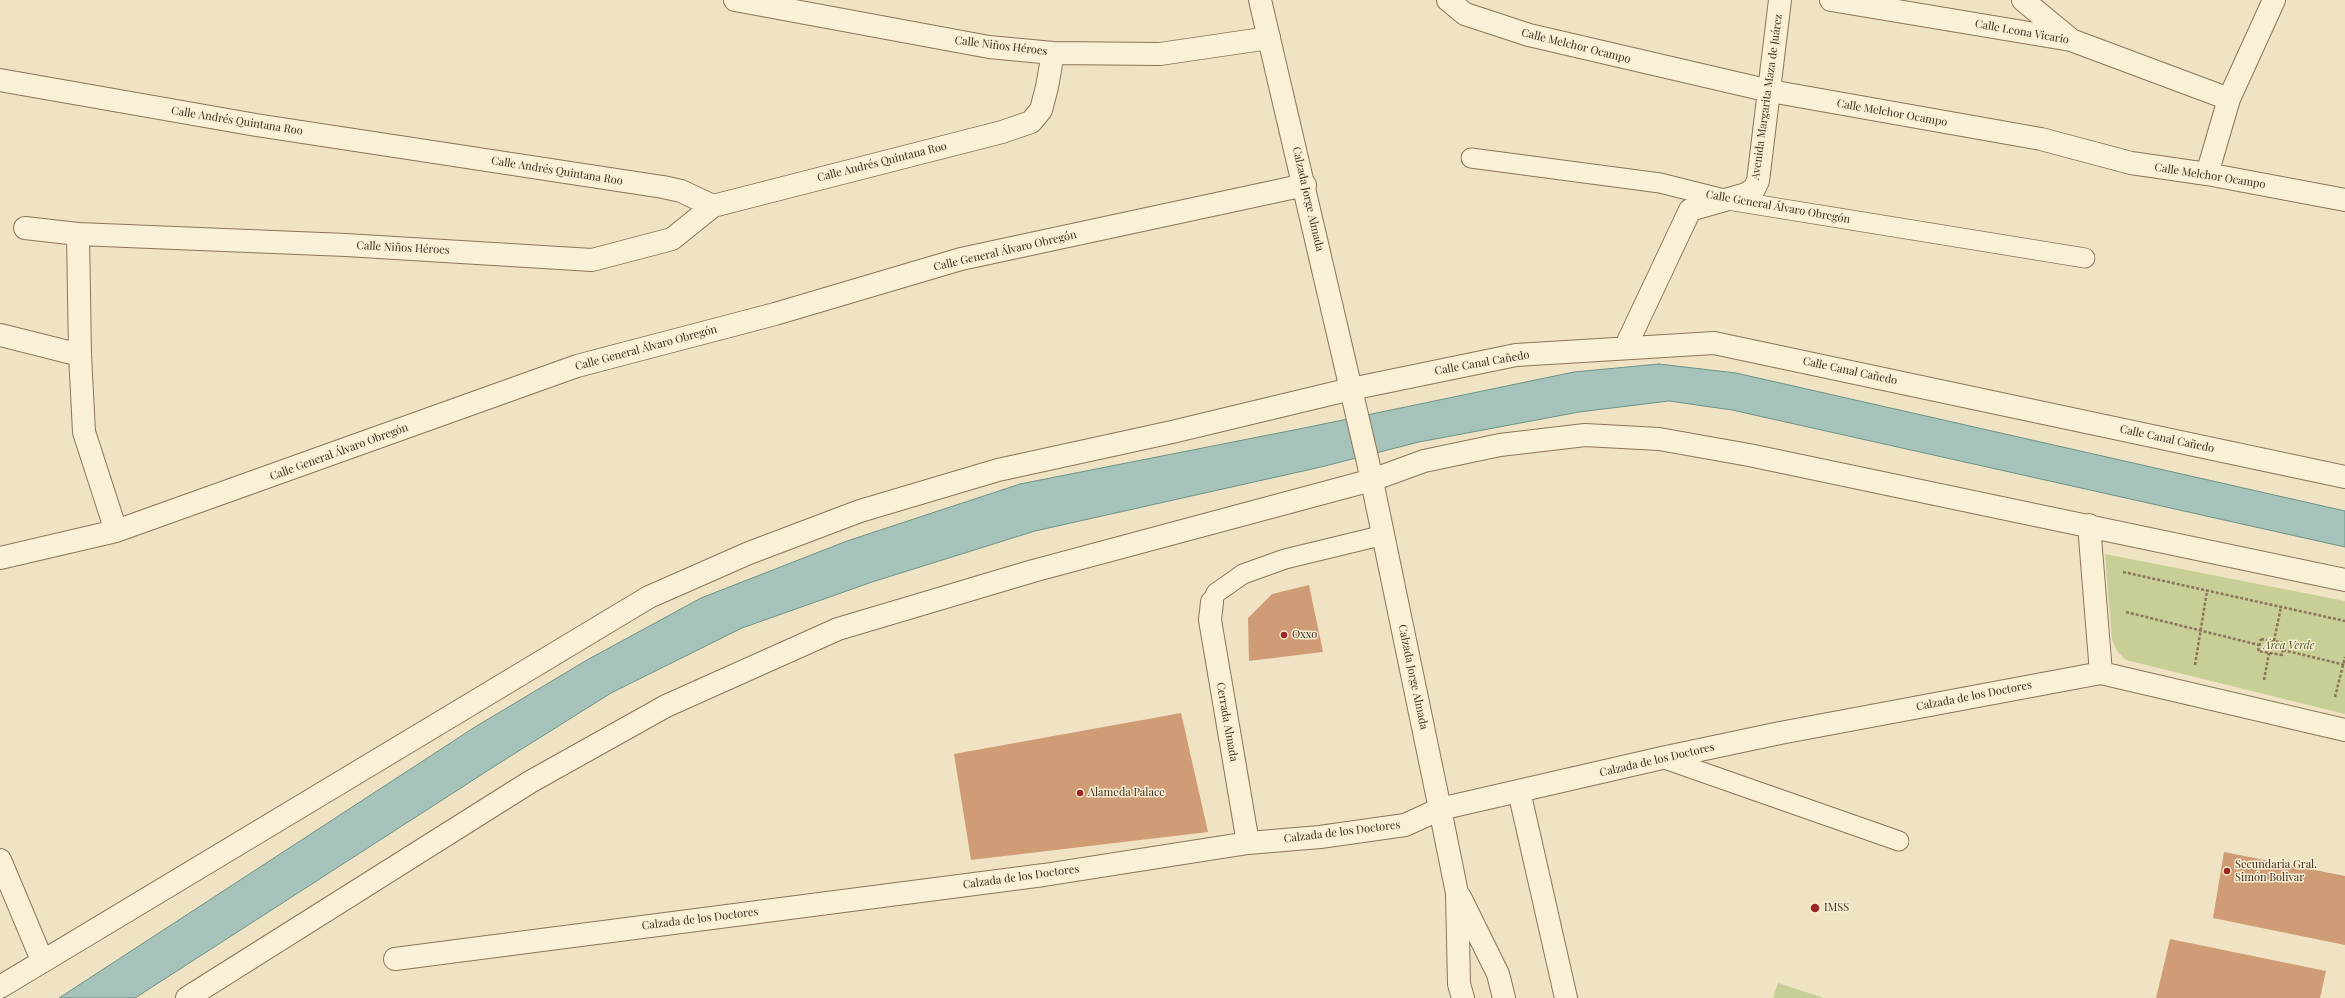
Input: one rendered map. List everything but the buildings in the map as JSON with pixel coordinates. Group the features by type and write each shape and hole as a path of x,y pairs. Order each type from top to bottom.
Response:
{"street":[{"name":"Calle Niños Héroes","path":"736,0 989,47 1053,53 1160,54 1269,38"},
{"name":"Calzada Jorge Almada","path":"1260,0 1305,185 1370,471 1440,809 1457,893 1459,984 1463,998"},
{"name":"Calle Melchor Ocampo","path":"1448,0 1465,14 1529,35 1770,91 2041,139 2131,163 2207,174 2345,200"},
{"name":"Avenida Margarita Maza de Juárez","path":"1624,348 1690,210 1746,194 1754,189 1758,181 1780,0"},
{"name":"Calle Leona Vicario","path":"1831,0 2071,40 2229,99"},
{"path":"2023,0 2071,40"},
{"path":"2207,174 2229,99 2274,0"},
{"name":"Calle Andrés Quintana Roo","path":"0,80 256,125 663,187 681,191 713,206 1002,132 1031,122 1041,110 1048,87 1053,53"},
{"name":"Calle General Álvaro Obregón","path":"0,558 116,531 577,366 776,314 961,259 1305,185"},
{"name":"Calle Niños Héroes","path":"25,228 78,234 346,244 592,260 672,239 713,206"},
{"path":"78,234 80,355 84,432 116,531"},
{"path":"0,335 80,355"},
{"name":"Calle Canal Cañedo","path":"0,987 42,960 649,597 749,553 860,511 998,470 1352,394 1516,355 1714,343 2345,477"},
{"path":"187,998 530,782 666,706 838,629 1370,471 1500,445 1585,435 1659,439 1749,455 2345,580"},
{"path":"2088,525 2101,673"},
{"name":"Cerrada Almada","path":"1212,602 1210,620 1248,843"},
{"name":"Calzada de los Doctores","path":"395,959 1044,875 1248,843 1320,837 1405,825 1440,809 1662,758 1780,733 2101,673 2345,730"},
{"path":"1519,791 1566,998"},
{"path":"0,860 42,960"},
{"name":"Calzada Jorge Almada","path":"1457,893 1498,974 1504,998"}],"lane":[{"name":"Calle General Álvaro Obregón","path":"1471,158 1660,184 1728,200 2085,258"},
{"path":"1212,602 1216,593 1243,574 1285,558 1384,536"},
{"path":"1662,758 1899,841"}],"path":[{"path":"2120,572 2345,621"},
{"path":"2194,670 2207,591"},
{"path":"2274,642 2280,607"},
{"path":"2120,611 2260,645"},
{"path":"2261,639 2274,642 2284,643 2282,655 2258,651 2261,639"},
{"path":"2283,650 2344,665"},
{"path":"2263,686 2270,653"},
{"path":"2334,703 2345,657"}],"green space":[{"name":"Área Verde","path":"2105,554 2345,601 2345,714 2126,660 2117,651 2112,640"},
{"path":"1778,983 1824,998 1773,998"}],"water":[{"path":"1659,364 1736,373 2345,511 2345,547 1732,410 1669,401 1579,412 1419,442 1321,467 1035,531 872,582 742,628 611,693 135,998 59,998 475,727 587,660 701,598 847,541 1020,484 1309,427 1574,372"}],"place":[{"name":"Oxxo","path":"1284,635"},
{"name":"Alameda Palace","path":"1080,793"},
{"name":"Secundaria Gral. Simón Bolivar","path":"2227,871"},
{"name":"IMSS","path":"1815,908"}]}
